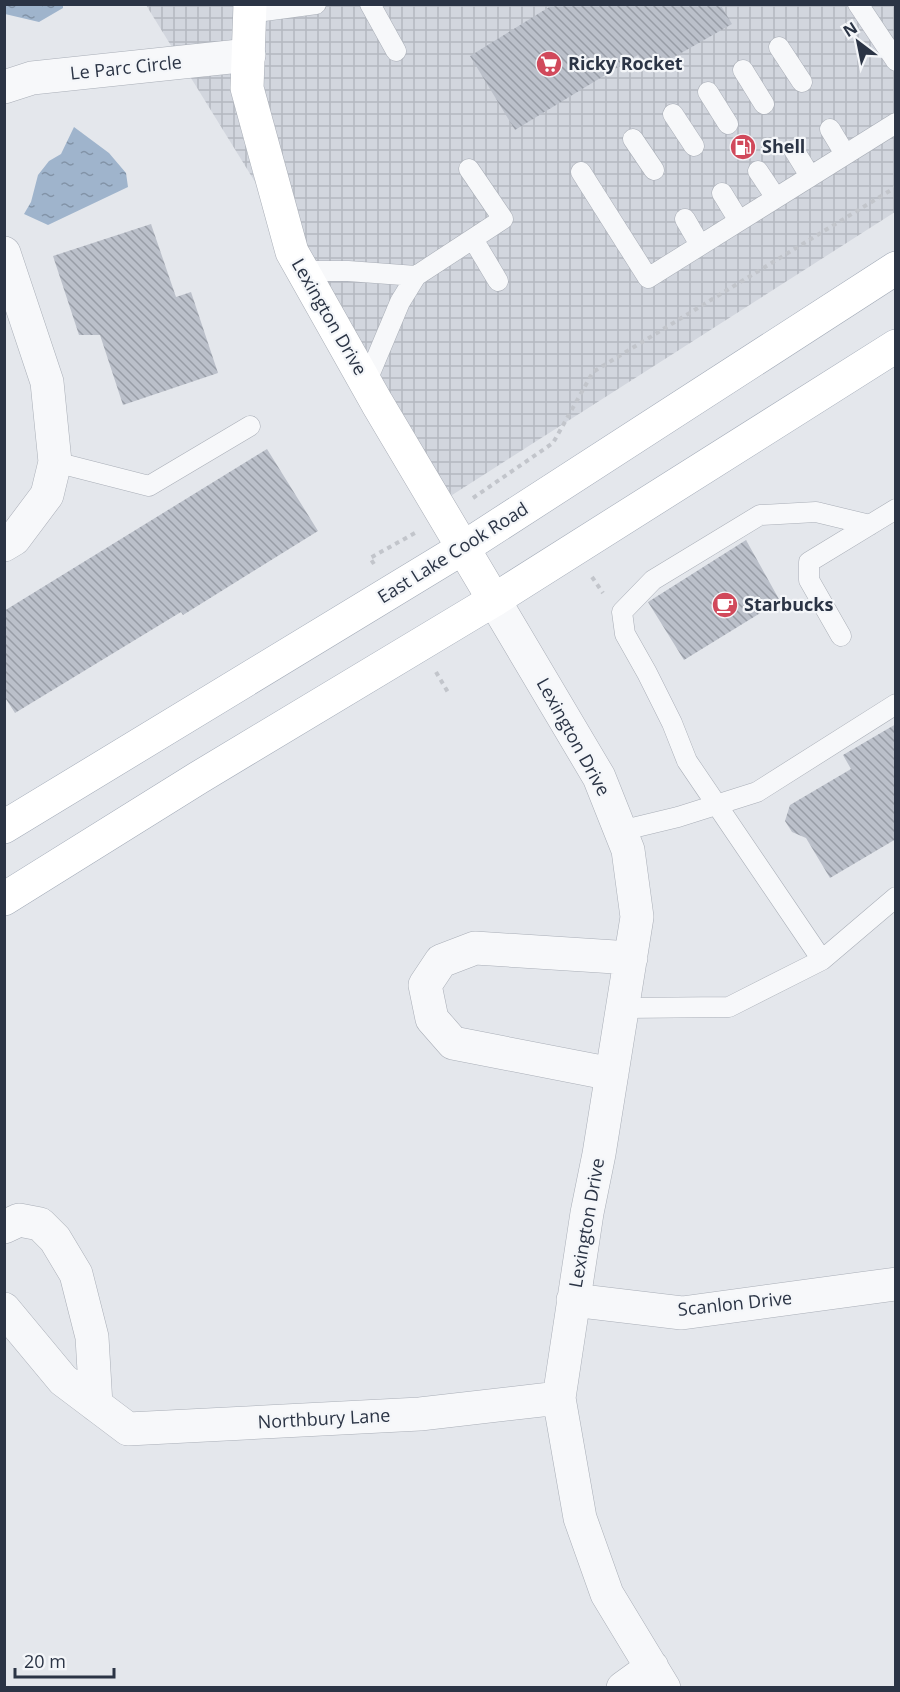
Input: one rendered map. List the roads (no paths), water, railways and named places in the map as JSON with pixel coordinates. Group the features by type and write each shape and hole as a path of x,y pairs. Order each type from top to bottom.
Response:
{"main road":[{"name":"Lexington Drive","path":"250,9 247,88 292,252 494,600"},
{"name":"East Lake Cook Road","path":"4,827 463,548 896,268"},
{"path":"4,899 494,600 896,346"}],"street":[{"name":"Le Parc Circle","path":"4,87 32,78 249,55"},
{"path":"4,253 47,382 55,462 47,495 14,539 4,545"},
{"name":"Lexington Drive","path":"494,600 599,777 628,850 637,917 573,1300 559,1398 580,1518 607,1594 658,1677"},
{"path":"612,1074 453,1042 432,1019 424,985 441,961 475,948 631,958"},
{"path":"4,1227 19,1220 40,1224 55,1239 76,1274 92,1337 96,1405"},
{"name":"Scanlon Drive","path":"573,1300 682,1313 896,1284"},
{"name":"Northbury Lane","path":"4,1310 63,1380 128,1430 420,1414 559,1398"},
{"path":"623,1688 658,1677"}],"lane":[{"path":"250,9 316,4"},
{"path":"370,4 396,51"},
{"path":"858,4 896,61"},
{"path":"780,47 802,82"},
{"path":"743,70 764,104"},
{"path":"708,92 728,124"},
{"path":"673,114 694,146"},
{"path":"581,172 648,278 896,123"},
{"path":"830,129 845,154"},
{"path":"633,139 654,170"},
{"path":"794,150 810,176"},
{"path":"366,383 400,302 416,276 503,219 469,169"},
{"path":"758,171 776,198"},
{"path":"722,193 739,221"},
{"path":"685,219 700,245"},
{"path":"473,239 498,281"},
{"path":"303,271 348,271 416,276"},
{"path":"55,462 149,486 250,426"},
{"path":"841,636 809,580 808,562 896,509"},
{"path":"822,960 687,761 672,723 625,634 622,612 653,580 760,515 816,512 870,525"},
{"path":"620,831 678,817 757,792 896,704"},
{"path":"623,1008 729,1007 822,960 896,897"}],"water":[{"path":"4,5 63,5 63,8 39,22 5,14"},
{"path":"74,127 109,153 126,173 128,187 48,225 24,214 31,202 38,175 49,161 61,154"}],"place":[{"name":"Ricky Rocket","path":"549,64"},
{"name":"Shell","path":"743,147"},
{"name":"Starbucks","path":"725,605"}]}
